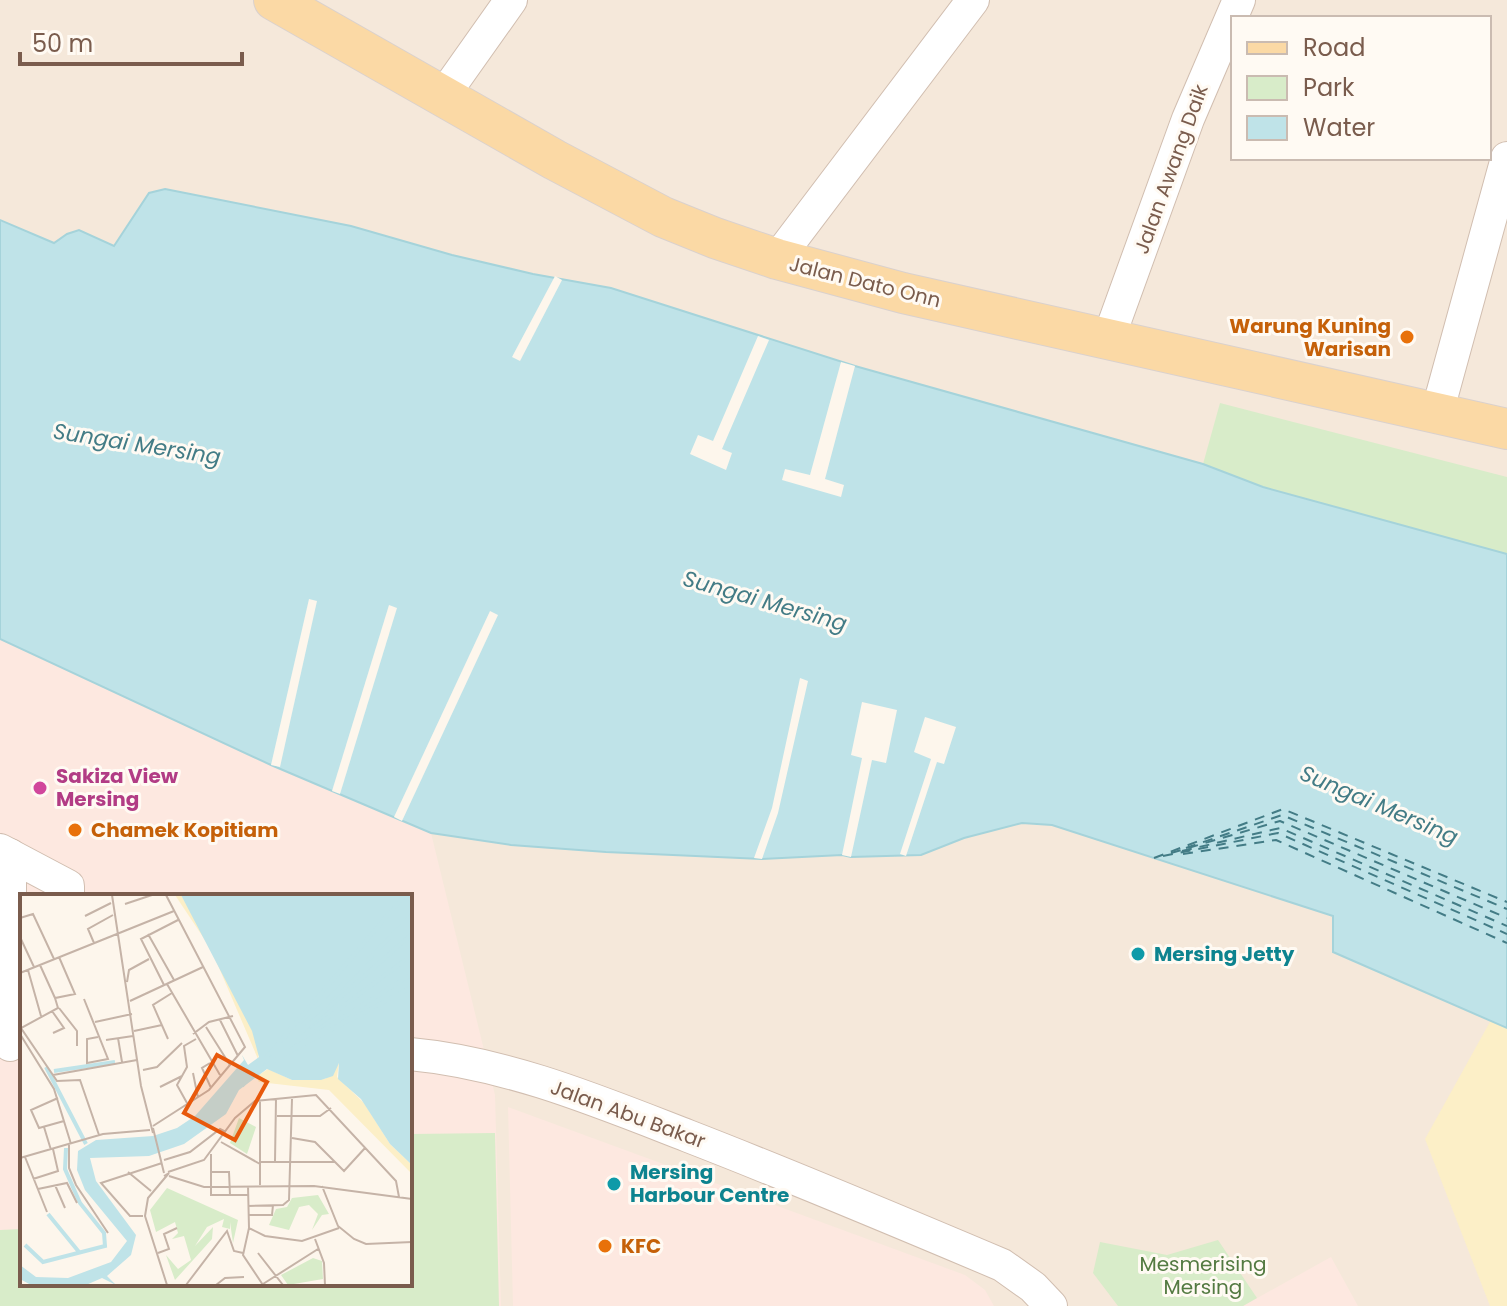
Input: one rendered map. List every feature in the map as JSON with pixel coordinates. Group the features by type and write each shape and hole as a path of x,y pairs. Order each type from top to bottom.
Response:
{"main road":[{"name":"Jalan Dato Onn","path":"274,0 555,160 663,217 777,259 903,293 1507,429"}],"street":[{"path":"443,96 511,0"},
{"path":"777,259 973,0"},
{"name":"Jalan Awang Daik","path":"1108,340 1188,119 1231,19"},
{"path":"1437,413 1507,158"},
{"path":"5,853 68,891"},
{"path":"5,853 11,1045"},
{"name":"Jalan Abu Bakar","path":"412,1054 451,1058 582,1094 774,1169 1002,1265 1033,1287 1051,1306"},
{"path":"1002,1265 1004,1279 1017,1306"}],"shaded area":[{"path":"0,0 1507,0 1507,1306 0,1306"},
{"path":"0,639 271,765 431,833 495,1095 501,1306 0,1306"},
{"name":"Mersing Harbour Centre","path":"508,1107 965,1275 985,1290 994,1306 513,1306"},
{"path":"1331,1257 1358,1306 1243,1306"}],"green space":[{"path":"1220,403 1507,477 1507,554 1263,487 1203,464"},
{"path":"495,1133 499,1306 0,1306 0,1230 20,1229 20,1286 412,1286 412,1134"},
{"name":"Mesmerising Mersing","path":"1218,1240 1257,1298 1243,1306 1118,1306 1093,1273 1100,1242 1167,1255"}],"sand":[{"path":"1491,1020 1507,1028 1507,1306 1490,1306 1425,1139"}],"water":[{"name":"Sungai Mersing","path":"165,189 351,226 452,255 611,288 855,366 1203,464 1263,487 1507,554 1507,1028 1333,952 1333,916 1052,825 1022,823 964,838 921,855 762,859 511,845 431,833 271,765 0,639 0,220 54,243 79,230 114,246 149,193"}],"pier":[{"path":"555,276 562,280 520,361 512,357"},
{"path":"758,336 769,340 722,449 732,453 726,470 690,454 698,435 713,441"},
{"path":"841,362 855,366 825,479 844,485 841,497 782,480 785,469 810,475"},
{"path":"309,599 317,601 280,767 271,765"},
{"path":"389,605 397,608 340,794 332,791"},
{"path":"490,611 498,615 402,821 394,817"},
{"path":"800,678 808,681 778,813 762,859 754,858 772,808"},
{"path":"862,702 897,710 886,763 872,760 851,857 842,855 862,758 851,755"},
{"path":"925,717 956,727 944,764 937,762 906,856 900,854 931,759 914,752"}],"ferry route":[{"path":"1154,858 1283,809 1507,902"},
{"path":"1186,848 1282,815 1507,909"},
{"path":"1171,853 1280,821 1507,918"},
{"path":"1182,851 1280,828 1507,926"},
{"path":"1163,856 1278,833 1507,934"},
{"path":"1183,854 1276,840 1507,943"}],"place":[{"name":"Warung Kuning Warisan","path":"1407,337"},
{"name":"Sakiza View Mersing","path":"40,788"},
{"name":"Chamek Kopitiam","path":"75,830"},
{"name":"Mersing Jetty","path":"1138,954"},
{"name":"Mersing Harbour Centre","path":"614,1184"},
{"name":"KFC","path":"605,1246"}]}
